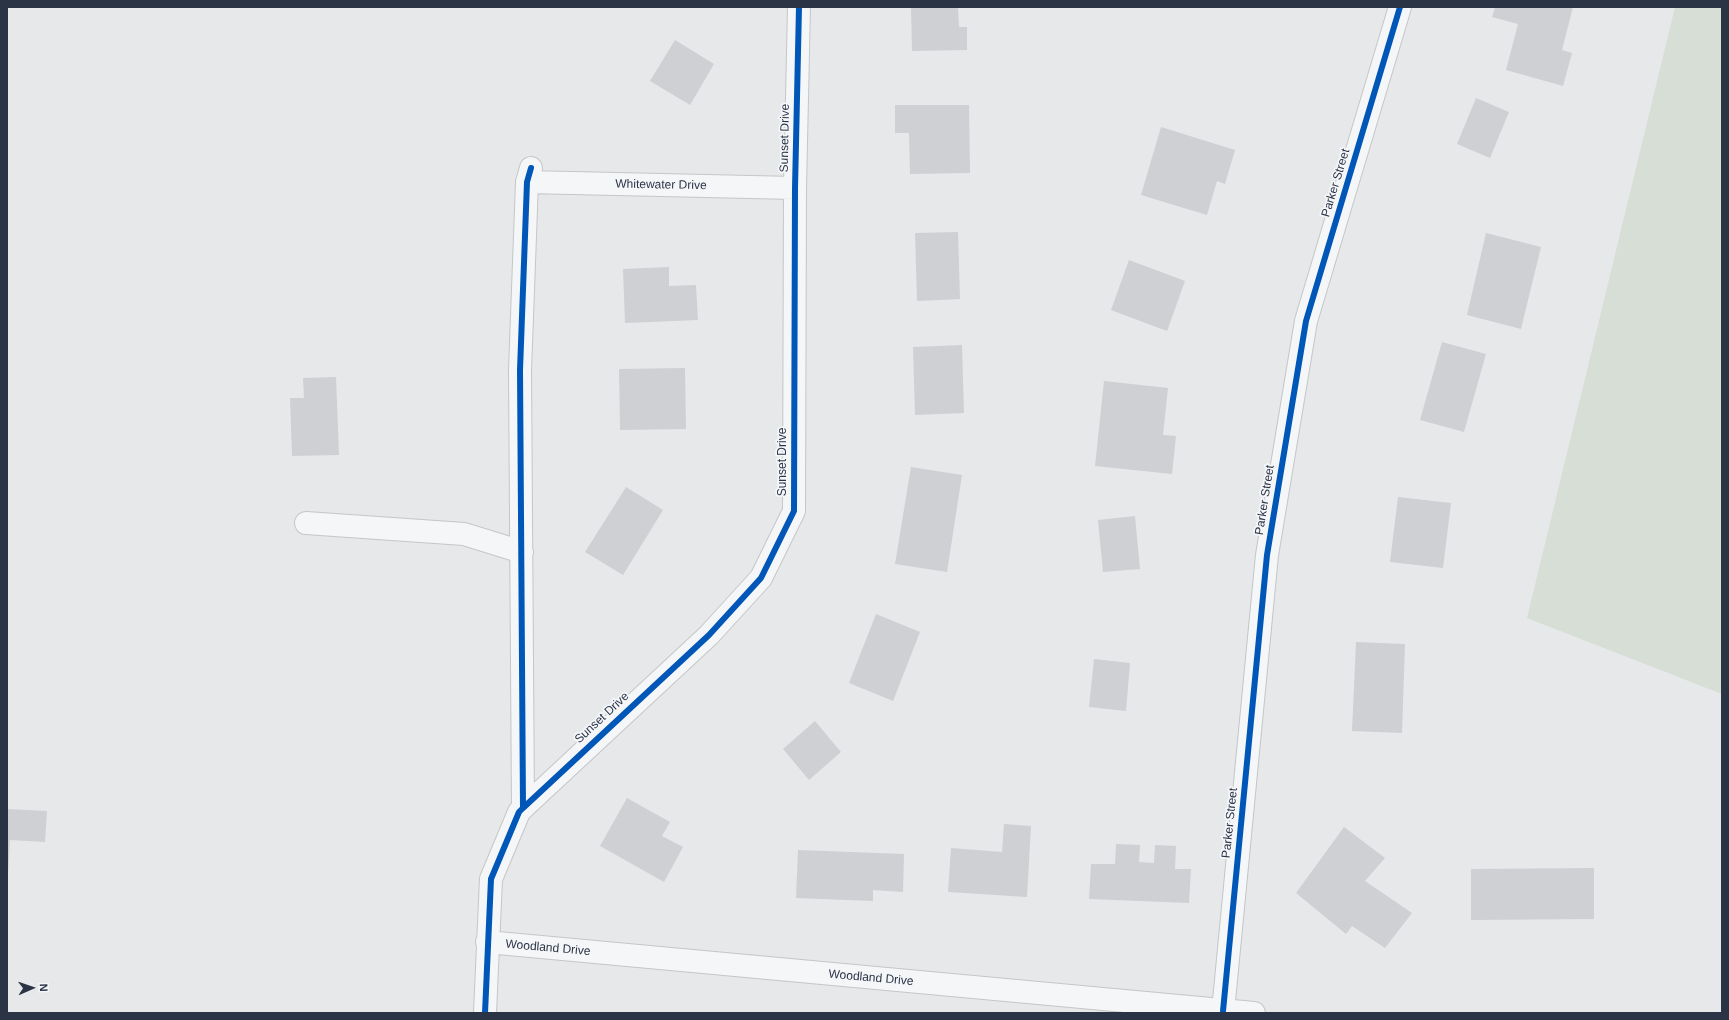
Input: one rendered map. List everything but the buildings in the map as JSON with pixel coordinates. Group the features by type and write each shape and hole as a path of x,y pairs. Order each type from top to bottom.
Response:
{"street":[{"name":"Sunset Drive","path":"485,1013 491,879 519,812 709,635 761,578 794,511 795,188 800,7"},
{"name":"Parker Street","path":"1223,1011 1267,555 1306,320 1400,7"},
{"name":"Sunset Drive","path":"523,808 520,370 529,175"},
{"name":"Whitewater Drive","path":"529,175 795,188"},
{"path":"306,523 464,534 522,552"},
{"name":"Woodland Drive","path":"487,942 1254,1013"}],"shaded area":[{"path":"1675,7 1722,7 1722,694 1527,618"}],"cycle path":[{"path":"523,808 709,635 761,578 794,511 795,188 799,7"},
{"path":"1223,1011 1267,555 1306,321 1400,7"},
{"path":"485,1013 491,879 519,812 523,808 520,370 527,182 531,168"}]}
